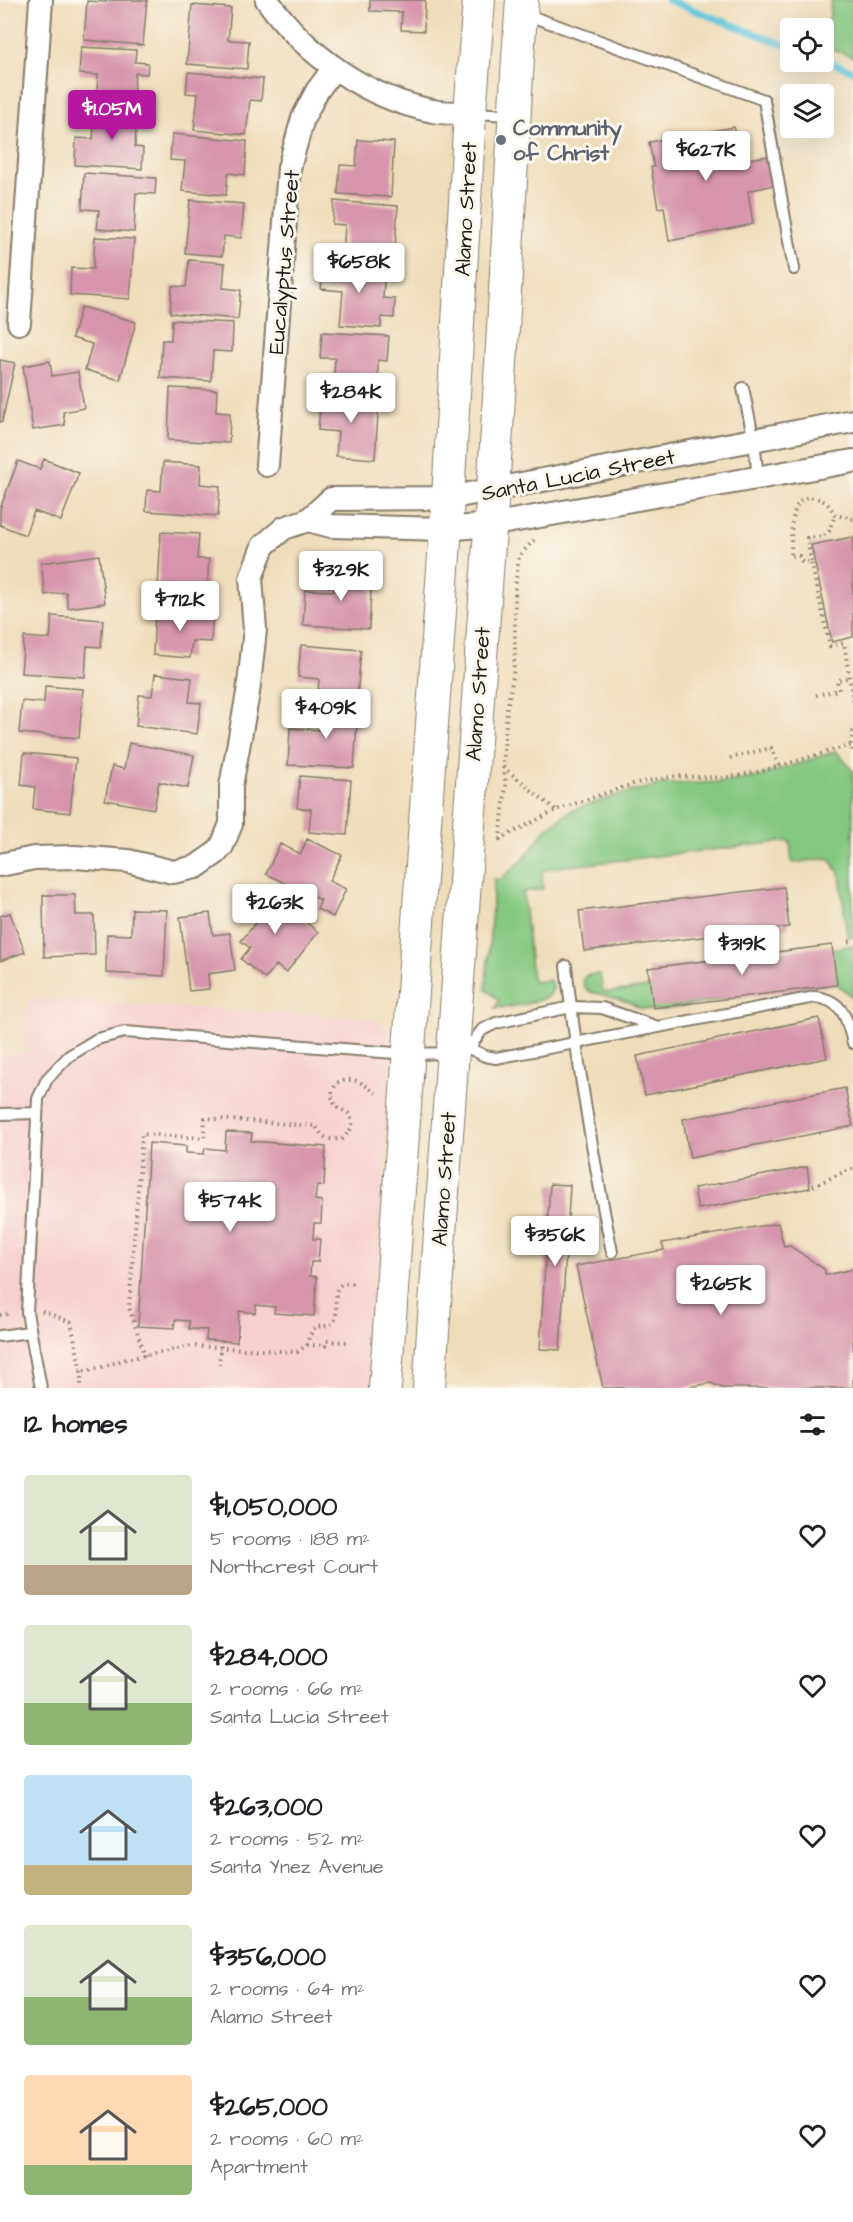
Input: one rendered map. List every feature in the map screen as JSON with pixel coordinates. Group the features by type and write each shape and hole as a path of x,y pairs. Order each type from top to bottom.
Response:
{"main road":[{"name":"Alamo Street","path":"385,1388 446,529 470,113 479,0"},
{"name":"Alamo Street","path":"429,1388 460,1050 489,525 522,6"}],"street":[{"path":"19,323 41,0"},
{"path":"267,0 285,25 334,68 363,86 396,100 435,112 470,113"},
{"name":"Eucalyptus Street","path":"267,465 289,168 303,118 317,91 334,68"},
{"name":"Santa Lucia Street","path":"0,865 34,858 75,857 128,861 173,872 196,867 216,853 222,846 231,824 231,786 248,693 255,630 251,578 263,546 284,528 308,520 331,499 448,498 853,421"},
{"name":"Santa Lucia Street","path":"308,520 331,526 446,529 489,525 853,461"}],"lane":[{"path":"522,6 764,100 794,269"},
{"path":"470,113 514,116"},
{"path":"743,388 754,441 758,478"},
{"path":"566,966 574,1043 592,1156 612,1252"},
{"path":"41,1388 27,1312 38,1099 47,1079 69,1056 97,1039 125,1032 407,1054 460,1050 496,1058 815,996 828,998 841,1008 853,1043"},
{"path":"460,1050 482,1030 496,1023 571,1007 602,1008 655,1026"},
{"path":"0,1114 37,1113"},
{"path":"0,1336 29,1332"}],"path":[{"path":"811,562 802,562 799,556 791,557 791,527 794,511 799,503 814,498 824,501 835,515 853,519"},
{"path":"835,515 829,531 824,536 807,538 830,646 844,643 853,701"},
{"path":"543,538 535,540 519,556 515,588 513,677 507,708 503,766 506,784 500,839 556,810 636,783 676,776 723,777 779,766 851,745"},
{"path":"816,695 839,690 837,680 849,678"},
{"path":"853,731 851,745 853,752"},
{"path":"730,758 771,748 779,766"},
{"path":"503,766 556,810"},
{"path":"145,1356 129,1307 142,1134 204,1138 205,1118 316,1126 328,1140 342,1139 350,1131 353,1122 348,1113 336,1107 331,1095 336,1083 347,1079 359,1081 376,1093"},
{"path":"813,1186 853,1169"},
{"path":"81,1371 192,1346 221,1344 297,1352 307,1345 315,1328 330,1325 334,1321 336,1293 340,1286 348,1283 355,1284"},
{"path":"0,1315 46,1311 71,1322 81,1371 81,1388"},
{"path":"307,1345 325,1347 326,1341 348,1342"},
{"path":"219,1365 221,1344"}],"shaded area":[{"path":"28,999 372,1018 392,1032 372,1388 0,1388 0,1056 25,1052"}],"green space":[{"path":"831,0 853,0 853,57 834,50 834,18 829,18"},
{"path":"836,751 853,771 853,937 847,938 840,874 829,858 792,863 790,841 552,868 542,871 543,889 523,892 532,978 534,982 549,980 554,986 550,995 537,1001 495,1008 499,1000 486,989 494,879 499,880 524,859 545,830 572,810 621,794 663,784 726,782 755,778"},
{"path":"853,945 853,998 837,984 824,982 658,1011 639,1008 629,1002 591,992 585,988 583,979 587,975 600,974 603,992 610,992 679,983"}],"building":[{"path":"106,0 147,0 143,45 84,40 87,1 106,2"},
{"path":"370,0 425,0 424,31 401,30 402,12 370,11"},
{"path":"192,5 231,8 228,40 249,41 247,69 187,64"},
{"path":"81,47 136,50 135,62 148,63 147,74 135,73 133,105 96,103 98,75 79,74"},
{"path":"188,72 263,79 261,101 250,100 246,135 194,130 198,94 186,93"},
{"path":"95,110 145,113 144,129 136,128 135,147 143,148 142,169 75,165 76,138 93,139"},
{"path":"734,127 742,160 768,156 774,185 748,191 753,224 669,241 664,207 658,208 649,142"},
{"path":"172,134 247,141 245,175 228,173 226,195 182,191 185,161 170,160"},
{"path":"358,140 394,142 391,197 338,194 340,165 356,166"},
{"path":"84,173 156,178 155,194 136,193 134,232 97,229 99,210 82,209"},
{"path":"190,200 244,204 241,238 224,236 222,256 185,253"},
{"path":"334,201 398,206 394,262 343,258 345,225 332,224"},
{"path":"95,237 134,239 130,299 70,295 71,268 93,269"},
{"path":"189,260 225,263 223,288 241,290 238,319 170,313 172,286 186,287"},
{"path":"324,263 385,268 383,298 395,299 394,318 381,317 381,328 340,325 343,291 321,289"},
{"path":"81,307 136,322 120,380 85,370 92,344 72,338"},
{"path":"172,320 233,323 232,352 213,351 211,381 160,378 162,340 171,340"},
{"path":"322,332 389,336 387,361 378,360 378,376 386,376 384,393 333,390 335,358 320,358"},
{"path":"0,360 15,363 2,422 0,422"},
{"path":"50,361 52,376 78,372 84,408 63,412 65,425 33,430 23,366"},
{"path":"170,388 217,390 216,412 230,413 229,443 168,440"},
{"path":"321,395 379,399 375,459 336,456 338,432 318,430"},
{"path":"44,459 79,473 61,521 34,511 25,535 0,525 0,509 18,461 40,469"},
{"path":"163,462 201,465 200,484 220,486 218,516 146,511 147,490 161,491"},
{"path":"161,532 199,534 197,559 209,559 207,591 158,588"},
{"path":"853,537 853,637 832,642 811,545"},
{"path":"99,555 105,603 68,608 66,592 45,595 41,563"},
{"path":"336,568 372,571 369,629 303,625 305,590 334,591"},
{"path":"155,609 213,613 211,642 192,641 190,658 153,655"},
{"path":"52,616 103,620 101,647 87,646 85,677 21,673 24,637 50,639"},
{"path":"301,645 361,650 357,698 318,694 319,679 298,677"},
{"path":"155,674 192,678 189,702 201,703 197,734 136,726 139,695 152,696"},
{"path":"45,686 83,689 79,738 19,733 22,701 44,703"},
{"path":"320,706 358,708 354,768 288,765 290,728 319,730"},
{"path":"129,743 194,755 188,788 159,782 154,809 105,800 112,766 124,769"},
{"path":"24,753 76,758 70,813 33,809 35,787 21,785"},
{"path":"300,776 351,780 347,835 309,832 311,809 297,808"},
{"path":"307,839 342,855 329,881 346,889 333,917 317,909 321,900 266,874 280,844 301,854"},
{"path":"784,887 789,927 584,951 579,911"},
{"path":"265,888 318,932 286,973 276,965 265,979 241,959 250,948 241,941 256,922 245,913"},
{"path":"43,895 75,895 76,915 94,915 95,955 44,957"},
{"path":"132,909 167,910 164,976 106,973 107,934 131,935"},
{"path":"10,913 25,952 0,961 0,916"},
{"path":"210,913 213,935 230,933 235,970 208,974 209,989 189,991 180,917"},
{"path":"832,945 837,985 653,1008 648,968"},
{"path":"819,1018 827,1058 645,1095 637,1056"},
{"path":"845,1088 853,1126 690,1158 683,1119"},
{"path":"226,1132 252,1133 251,1141 326,1147 324,1186 317,1185 315,1200 322,1201 321,1223 314,1223 313,1239 320,1239 318,1262 311,1262 310,1276 317,1277 314,1316 274,1313 275,1307 256,1305 255,1313 239,1311 237,1342 206,1340 207,1330 189,1329 189,1321 175,1320 174,1328 138,1326 149,1143 186,1146 186,1153 204,1154 205,1148 225,1150"},
{"path":"807,1167 810,1188 698,1209 694,1188"},
{"path":"550,1184 570,1185 560,1350 540,1349"},
{"path":"778,1223 784,1247 790,1246 824,1269 826,1275 853,1269 853,1388 722,1388 711,1383 684,1388 603,1388 576,1266 664,1250 662,1243"}],"waterway":[{"path":"668,0 780,43"},
{"path":"834,64 853,71"}],"place":[{"name":"Community of Christ","path":"501,140"}]}
